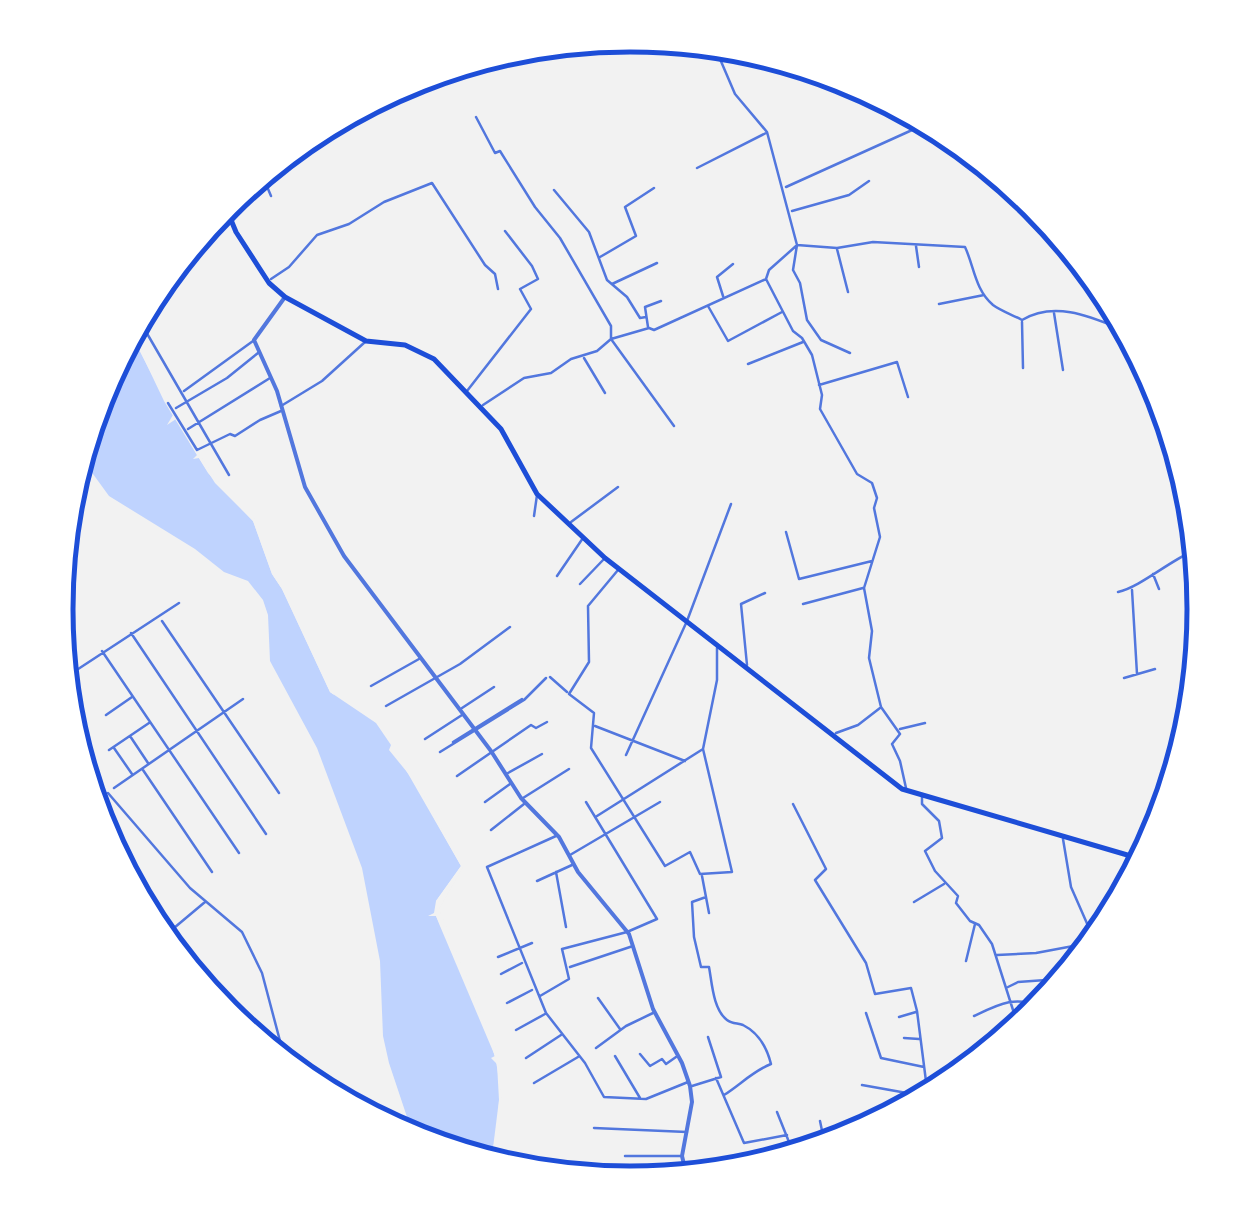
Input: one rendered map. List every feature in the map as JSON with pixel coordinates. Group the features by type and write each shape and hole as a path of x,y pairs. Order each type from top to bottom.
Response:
{"main road":[{"path":"231,221 268,282 285,296 366,341 416,348 434,359 512,443 537,494 605,558 906,790 1130,856"}],"street":[{"path":"720,60 735,94 766,132 797,245 793,270 810,326 821,340 850,352"},
{"path":"476,117 496,153 500,152 560,238 611,326 611,339 674,426"},
{"path":"783,188 913,130"},
{"path":"696,168 766,132"},
{"path":"789,212 849,195 869,181"},
{"path":"268,282 289,267 316,235 348,224 384,202 432,182 494,274 498,289"},
{"path":"267,188 270,196"},
{"path":"598,258 635,238 625,207 654,188"},
{"path":"554,190 589,232 610,284 627,297 635,314 646,317"},
{"path":"467,391 531,310 520,289 538,279 505,230"},
{"path":"906,790 892,744 900,736 881,707 869,658 872,630 864,588 880,537 874,508 877,498 872,483 858,474 820,409 812,355 792,331 766,279 769,270 797,245 837,248 872,242 965,247 973,275 986,295 994,305 1022,320"},
{"path":"916,245 919,266"},
{"path":"837,248 848,292"},
{"path":"610,284 657,263"},
{"path":"723,298 716,280 733,264"},
{"path":"480,407 524,378 540,377 571,358 597,351 611,339 654,330 766,279"},
{"path":"938,304 986,295"},
{"path":"184,392 254,340 285,296"},
{"path":"649,328 645,307 661,301"},
{"path":"707,304 728,341 784,312"},
{"path":"1054,311 1063,370"},
{"path":"1022,320 1032,314 1079,312 1108,325"},
{"path":"1022,320 1024,368"},
{"path":"147,333 229,475"},
{"path":"254,340 282,408 305,487 344,556 491,751 523,801 558,836 573,864 627,932 655,1013 690,1084 684,1164"},
{"path":"168,402 197,450 230,434 235,436 282,408 322,381 366,341"},
{"path":"748,364 805,342"},
{"path":"176,408 260,352"},
{"path":"583,356 606,393"},
{"path":"819,385 896,362 908,397"},
{"path":"187,430 271,377"},
{"path":"570,523 618,487"},
{"path":"534,516 537,494"},
{"path":"626,755 688,621 731,504"},
{"path":"786,532 799,579 874,561"},
{"path":"557,576 584,536"},
{"path":"1118,592 1132,588 1184,556"},
{"path":"580,584 605,558"},
{"path":"569,694 589,662 588,606 619,569"},
{"path":"1152,573 1159,589"},
{"path":"803,604 864,588"},
{"path":"1132,588 1137,674"},
{"path":"747,666 740,604 765,593"},
{"path":"77,669 178,604"},
{"path":"162,621 279,792"},
{"path":"386,706 492,643 510,627"},
{"path":"131,633 266,834"},
{"path":"702,874 732,872 703,749 717,680 718,644"},
{"path":"102,651 239,853"},
{"path":"371,686 420,658"},
{"path":"1124,678 1155,668"},
{"path":"474,729 440,752 516,700 524,700 548,677 594,713 590,748 665,866 690,852 702,874 709,913"},
{"path":"425,739 494,687"},
{"path":"106,714 133,696"},
{"path":"114,788 244,699"},
{"path":"833,734 858,725 881,707"},
{"path":"133,776 111,748 150,722"},
{"path":"457,776 531,725 536,728 547,722"},
{"path":"898,730 925,723"},
{"path":"593,726 686,761"},
{"path":"130,736 149,764"},
{"path":"596,817 703,749"},
{"path":"506,774 542,754"},
{"path":"142,769 212,872"},
{"path":"490,830 569,769"},
{"path":"484,802 512,783"},
{"path":"102,787 168,866 205,902 234,922 255,955 280,1042"},
{"path":"922,795 922,804 939,821 942,838 925,851 958,896 956,904 992,944 1014,1012"},
{"path":"568,967 562,949 627,932 657,919 586,802"},
{"path":"568,855 660,802"},
{"path":"793,804 826,868 815,880 866,963 875,994 909,986 917,1012 926,1081"},
{"path":"558,836 487,867 546,1013 580,1056 604,1097 640,1098 721,1077 708,1038"},
{"path":"1063,838 1071,887 1088,927"},
{"path":"537,881 573,864"},
{"path":"556,872 566,926"},
{"path":"914,902 946,884"},
{"path":"706,897 692,902 701,967 709,967 715,1001 727,1020 756,1035 771,1064 757,1069 724,1096"},
{"path":"174,928 205,902"},
{"path":"966,961 975,922"},
{"path":"498,958 532,943"},
{"path":"538,997 569,980 565,970 568,967 633,946"},
{"path":"994,955 1074,946"},
{"path":"502,974 524,962"},
{"path":"1005,989 1018,982 1046,980"},
{"path":"507,1003 535,988"},
{"path":"598,998 620,1030"},
{"path":"974,1016 1010,1000 1027,1000"},
{"path":"899,1017 917,1012"},
{"path":"516,1030 546,1013"},
{"path":"596,1048 620,1030 655,1013"},
{"path":"866,1013 882,1058 925,1068"},
{"path":"526,1058 562,1034"},
{"path":"904,1038 920,1039"},
{"path":"640,1054 650,1066 662,1059 666,1064 678,1056"},
{"path":"534,1083 580,1056"},
{"path":"615,1056 640,1098"},
{"path":"716,1078 744,1142 787,1134"},
{"path":"862,1084 907,1093"},
{"path":"777,1112 790,1143"},
{"path":"820,1121 822,1132"},
{"path":"594,1128 688,1132"},
{"path":"624,1156 682,1156"}],"water":[{"path":"139,348 164,401 208,473 253,521 272,574 330,692 376,723 461,866 436,901 436,916 478,1006 496,1062 499,1097 493,1150 408,1120 383,1036 380,961 362,868 317,748 270,661 268,615 263,600 248,581 224,572 195,549 109,496 91,471 115,396"}],"pier":[{"path":"140,346 165,399 204,461 254,517 272,565 334,695 272,574 253,521 215,483 199,458 193,459 197,455 176,419 167,425 173,415 138,348"},
{"path":"399,758 463,867 439,909 497,1051 503,1112 496,1150 493,1150 499,1100 497,1064 491,1058 495,1056 436,916 428,916 434,913 436,901 461,866"}]}
